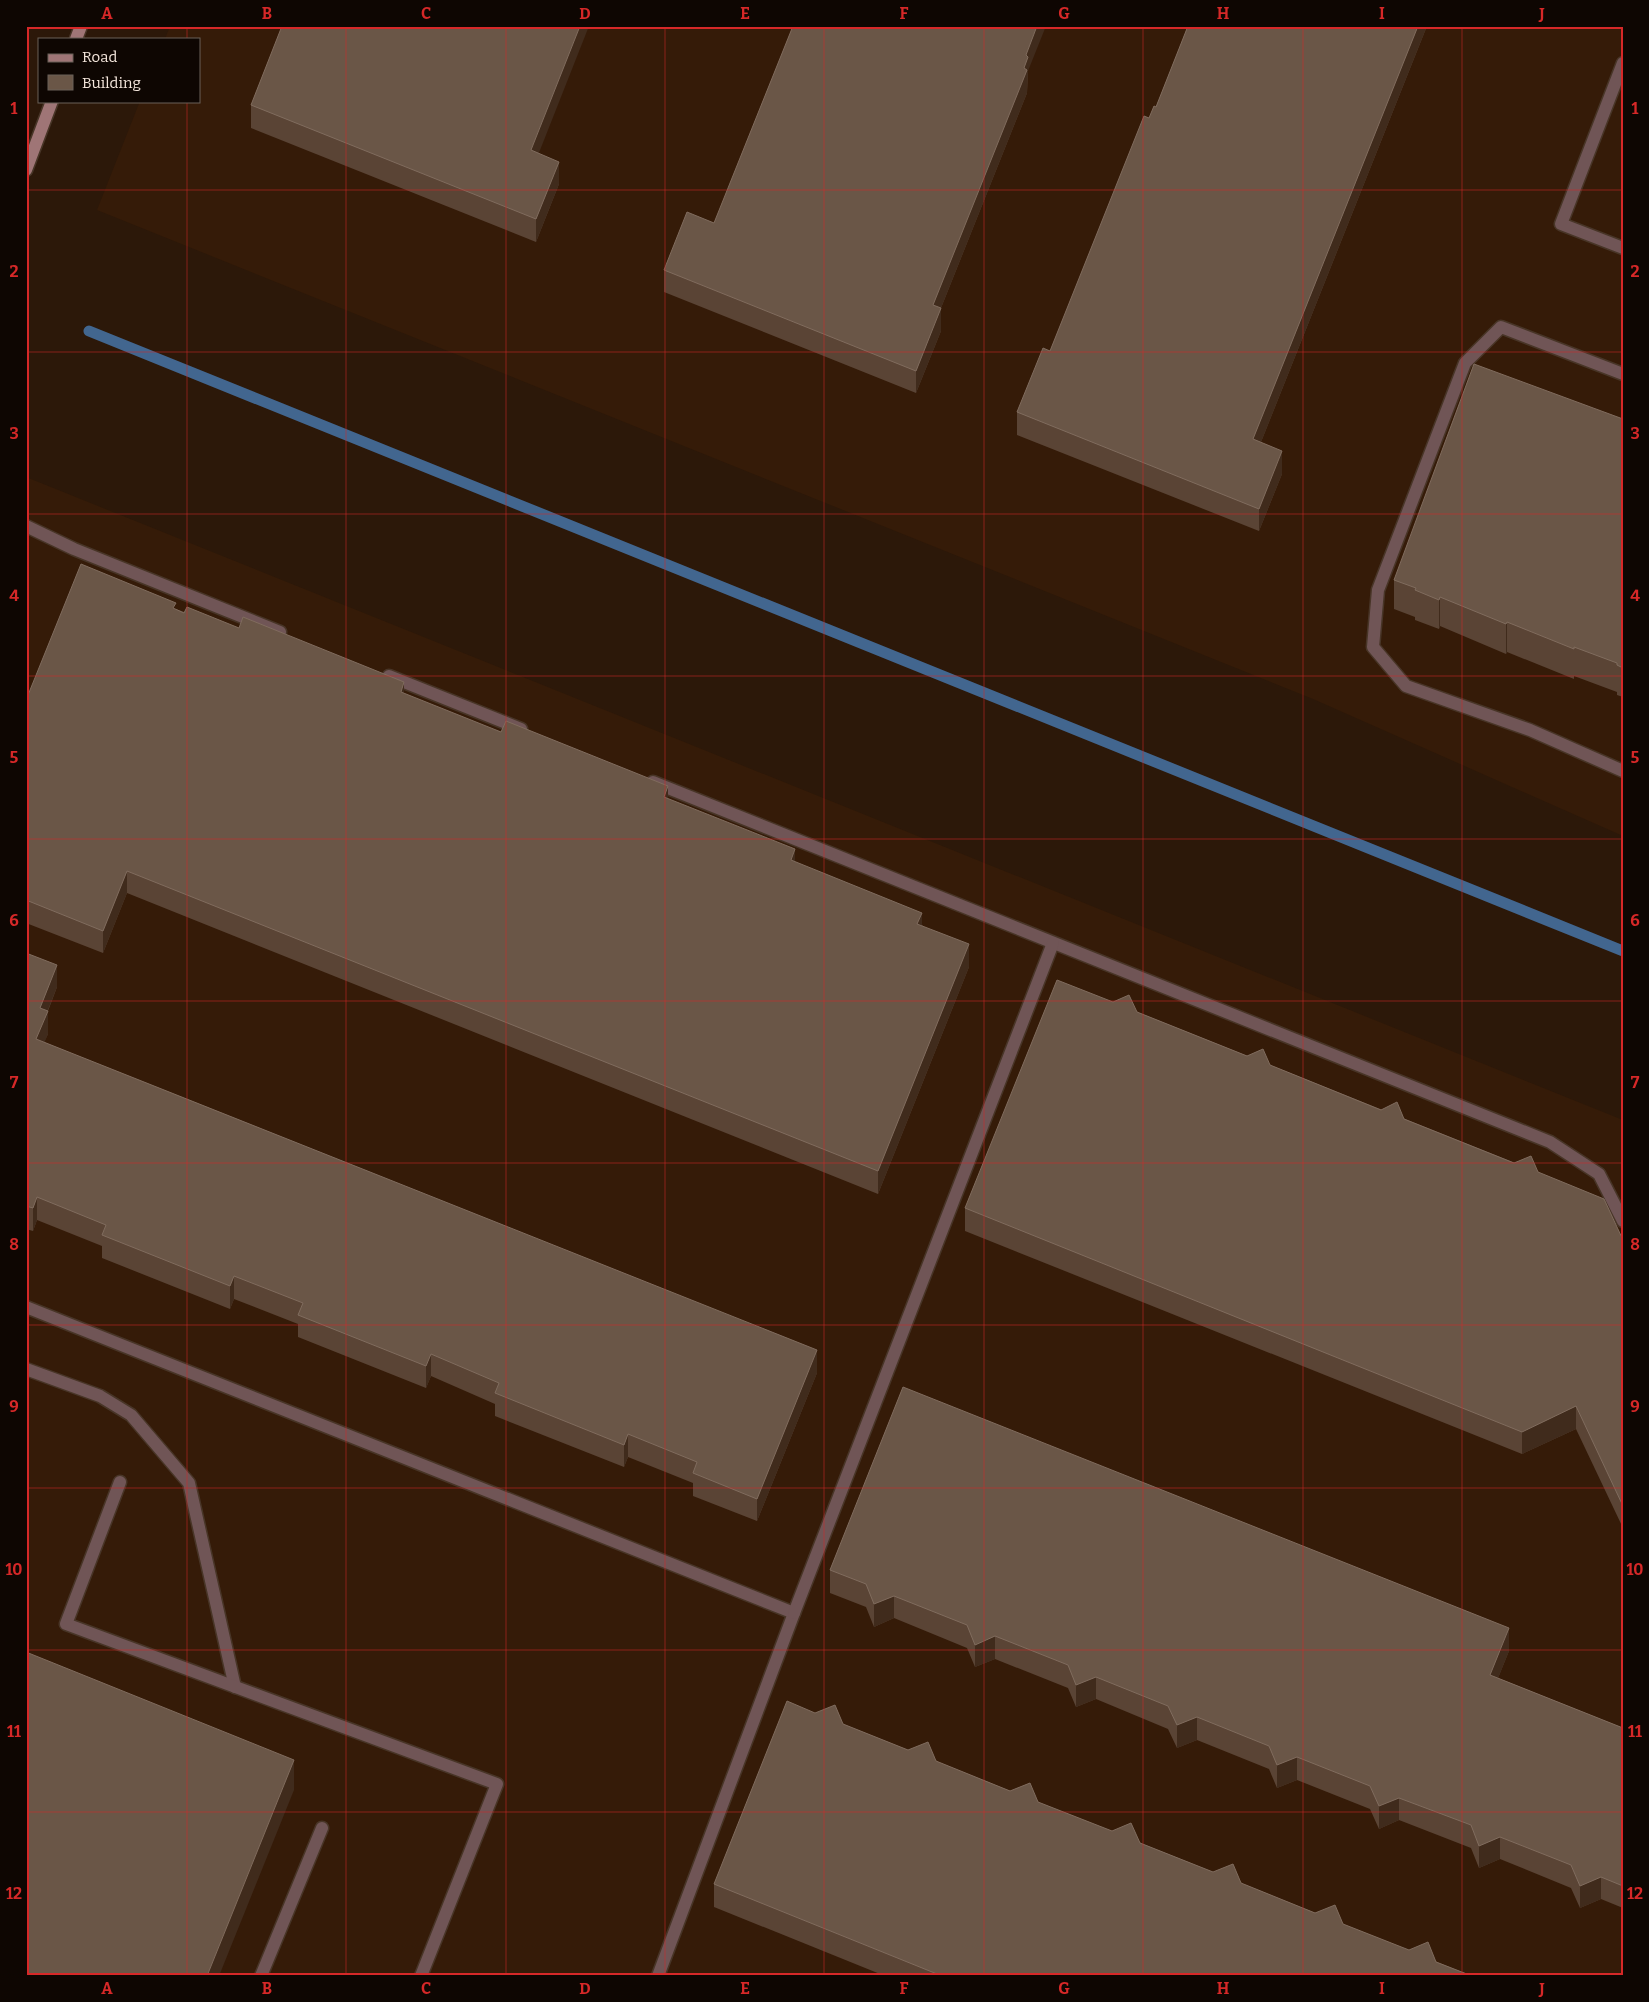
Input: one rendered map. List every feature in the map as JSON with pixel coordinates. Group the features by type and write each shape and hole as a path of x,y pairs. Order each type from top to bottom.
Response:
{"street":[{"path":"76,38 81,26"},
{"path":"26,170 52,102"}],"lane":[{"path":"1623,63 1561,224 1623,248"},
{"path":"1623,374 1501,327 1465,363 1378,590 1373,647 1406,686 1530,730 1623,772"},
{"path":"26,526 74,549 296,638"},
{"path":"379,672 536,735"},
{"path":"638,776 1550,1142 1599,1174 1623,1221"},
{"path":"658,1976 794,1613 1053,943"},
{"path":"26,1307 794,1613"},
{"path":"26,1369 100,1396 131,1415 189,1483 235,1687"},
{"path":"120,1482 66,1624 497,1784 421,1976"},
{"path":"261,1976 322,1828"}],"shaded area":[{"path":"170,26 1623,26 1623,836 1313,699 97,210 140,102 200,102 200,38 165,38"},
{"path":"26,477 1623,1120 1623,1976 26,1976"}],"building":[{"path":"282,26 580,26 531,150 559,162 536,219 251,105"},
{"path":"793,26 1037,26 1026,55 1028,57 1024,68 1027,70 933,305 941,308 916,371 664,270 687,212 714,223"},
{"path":"1188,26 1418,26 1253,439 1282,451 1259,509 1017,412 1043,348 1050,351 1144,116 1149,118 1154,106 1156,107"},
{"path":"1474,364 1623,419 1623,668 1617,665 1617,663 1574,647 1574,649 1507,622 1506,624 1440,597 1439,600 1415,590 1416,588 1394,580"},
{"path":"81,564 176,603 173,608 184,613 187,607 239,628 243,617 404,682 401,692 501,732 506,721 668,786 664,797 795,849 791,860 922,913 917,924 969,944 878,1171 127,871 103,931 26,900 26,700"},
{"path":"26,953 57,965 40,1008 48,1011 36,1039 817,1350 757,1499 693,1473 697,1462 628,1434 624,1445 495,1393 499,1383 431,1354 426,1366 298,1315 303,1303 234,1276 230,1286 102,1235 106,1225 37,1197 33,1208 26,1206"},
{"path":"1057,980 1113,1002 1129,995 1137,1012 1247,1056 1263,1049 1270,1065 1381,1110 1397,1102 1404,1119 1514,1163 1531,1156 1538,1172 1604,1199 1623,1240 1623,1506 1576,1406 1522,1432 965,1208"},
{"path":"903,1387 1509,1628 1490,1675 1623,1728 1623,1886 1601,1877 1580,1886 1571,1865 1500,1837 1479,1846 1471,1825 1399,1798 1379,1806 1370,1786 1297,1757 1277,1765 1269,1746 1197,1717 1177,1725 1168,1706 1096,1677 1076,1685 1068,1665 995,1636 975,1645 967,1625 894,1596 874,1604 866,1584 830,1570"},
{"path":"26,1652 294,1760 207,1976 26,1976"},
{"path":"787,1701 815,1713 835,1705 843,1724 908,1750 928,1742 936,1761 1010,1791 1030,1783 1038,1802 1112,1831 1131,1823 1140,1843 1213,1872 1233,1864 1241,1883 1315,1913 1335,1905 1343,1924 1409,1950 1428,1942 1436,1962 1472,1976 942,1976 714,1884"}],"waterway":[{"path":"89,331 1623,951"}]}
